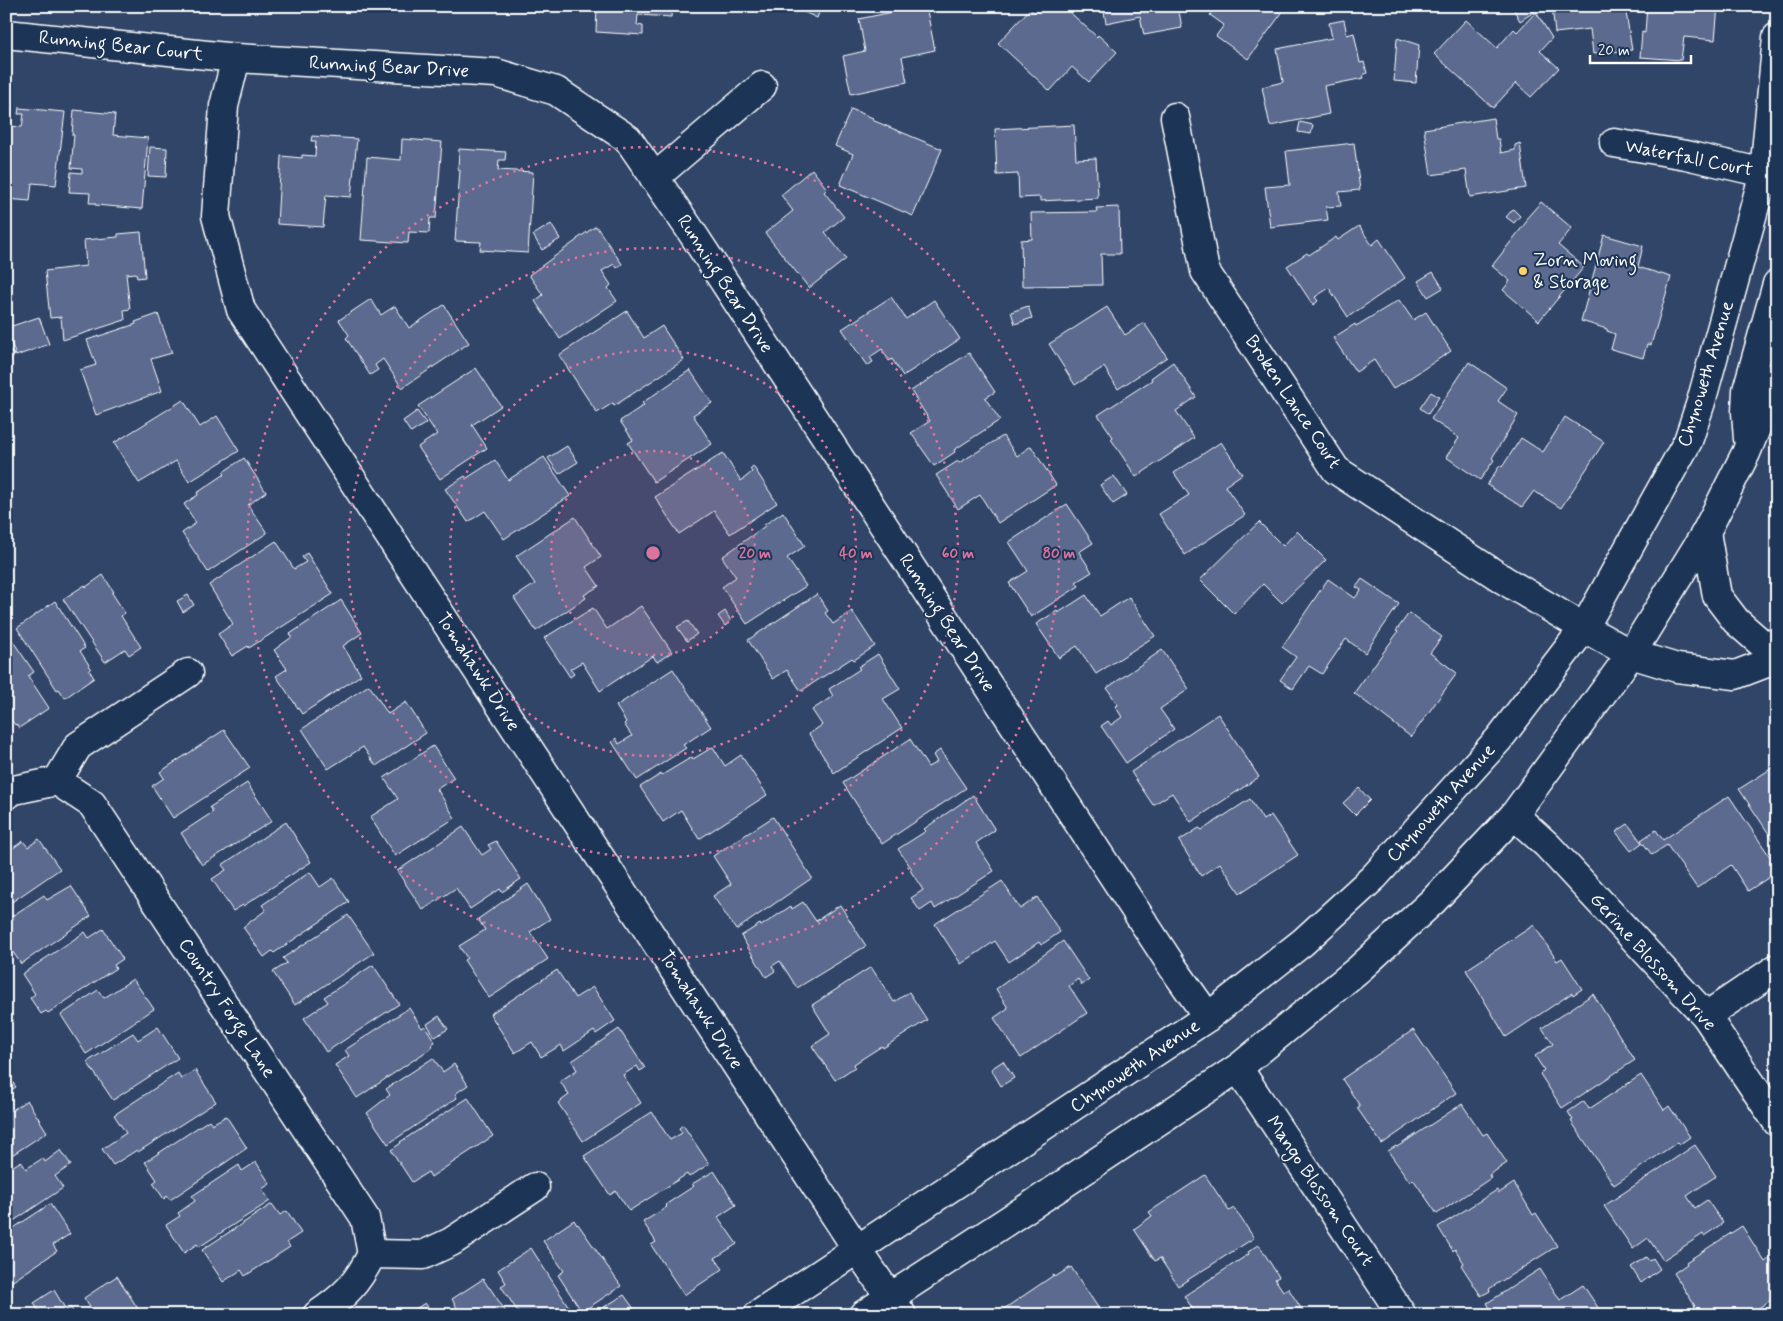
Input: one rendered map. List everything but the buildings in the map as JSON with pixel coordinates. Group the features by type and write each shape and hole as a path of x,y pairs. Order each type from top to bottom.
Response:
{"street":[{"name":"Running Bear Court","path":"6,34 236,58"},
{"name":"Chynoweth Avenue","path":"758,1315 1208,1017 1303,942 1374,877 1500,739 1584,628 1688,441 1770,178 1777,36"},
{"name":"Running Bear Drive","path":"236,58 496,73 556,91 628,139 1208,1017"},
{"name":"Tomahawk Drive","path":"236,58 224,106 216,216 241,310 896,1306"},
{"path":"654,178 762,86"},
{"name":"Broken Lance Court","path":"1175,117 1205,271 1336,470 1504,580 1631,654 1677,668 1735,675 1777,659"},
{"name":"Waterfall Court","path":"1614,143 1686,155 1770,178"},
{"path":"1746,453 1748,434 1747,390 1777,284"},
{"path":"863,1315 896,1306 1050,1192 1238,1068 1359,969 1433,901 1514,815 1631,654 1706,532 1746,453 1777,377"},
{"path":"1706,532 1717,596 1736,621 1760,642 1777,648"},
{"path":"6,795 14,790 56,781 78,746 188,673"},
{"name":"Country Forge Lane","path":"56,781 92,804 98,812 365,1218 372,1254"},
{"name":"Gerine Blossom Drive","path":"1514,815 1547,845 1706,1016 1777,1122"},
{"path":"1706,1016 1777,968"},
{"name":"Mango Blossom Court","path":"1238,1068 1402,1315"},
{"path":"317,1315 338,1301 360,1277 372,1254 423,1255 451,1242 535,1187"}],"place":[{"name":"Zorn Moving & Storage","path":"1523,271"}]}
